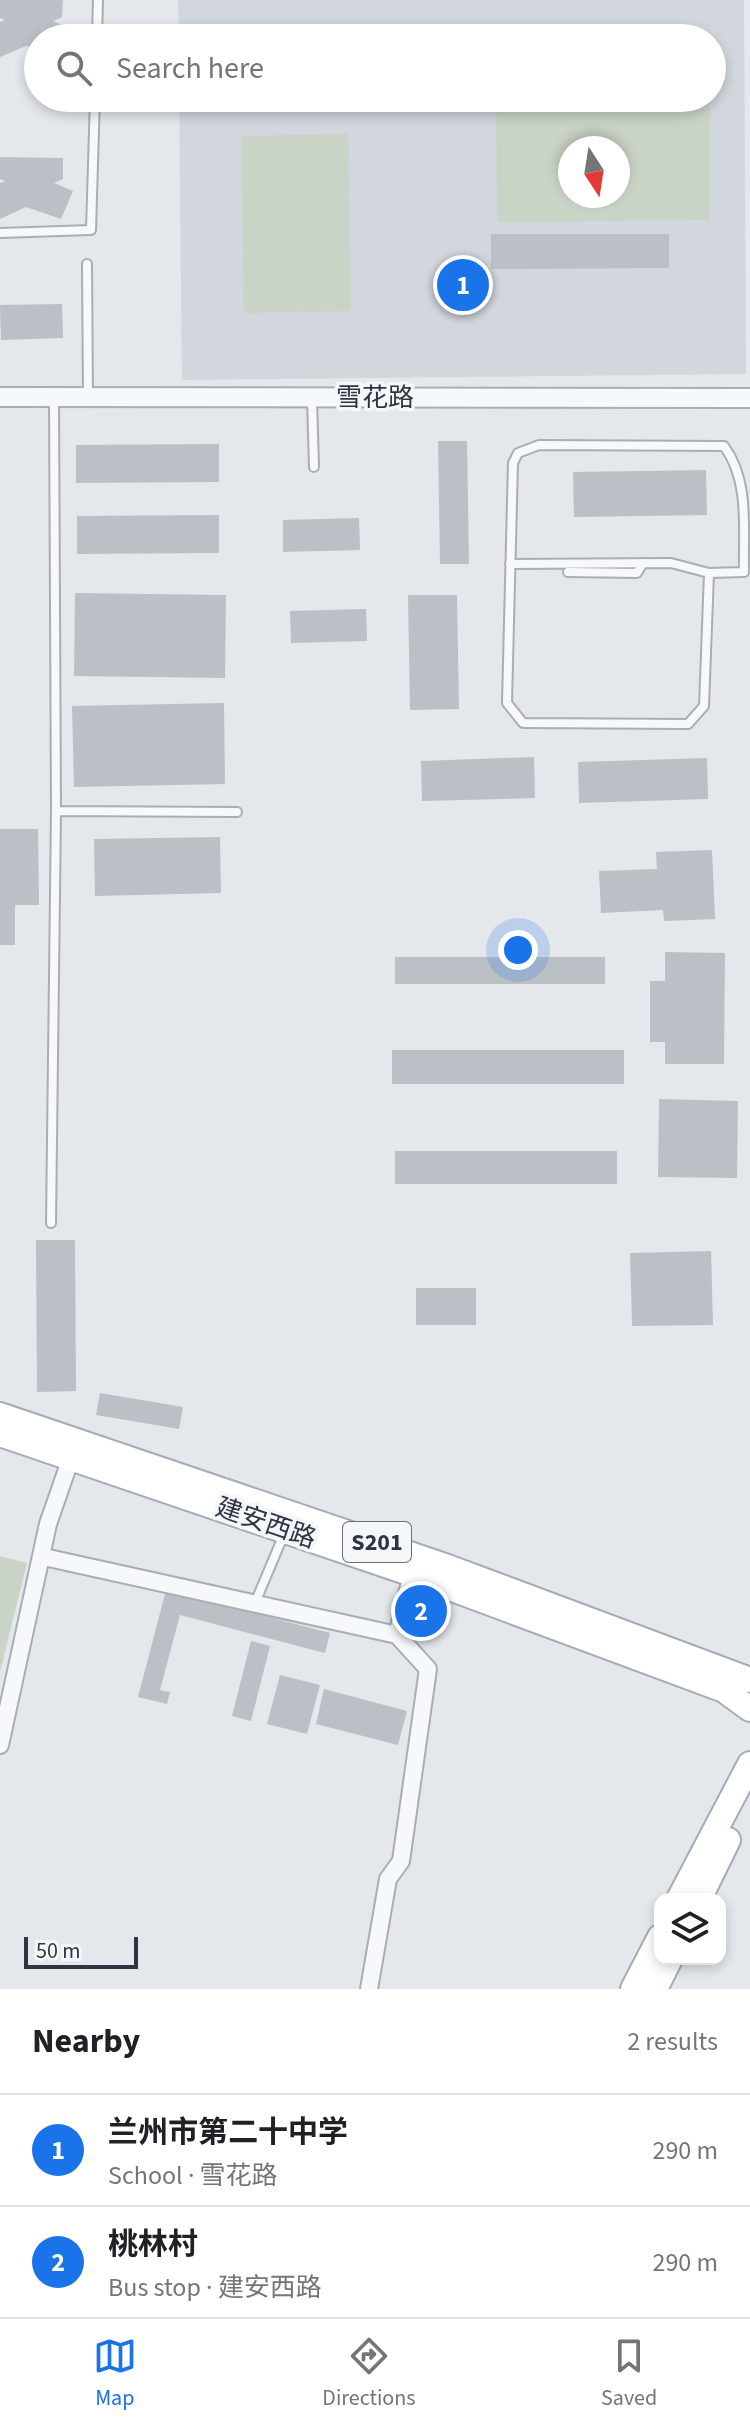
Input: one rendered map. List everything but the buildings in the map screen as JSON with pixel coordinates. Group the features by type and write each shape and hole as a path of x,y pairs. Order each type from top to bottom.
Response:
{"main road":[{"name":"建安西路","path":"0,1415 286,1530 724,1690 750,1709"},
{"name":"建安西路","path":"0,1434 74,1447 445,1566 750,1680"},
{"path":"682,1893 750,1764"},
{"path":"702,1893 750,1788"},
{"path":"633,1989 654,1949"},
{"path":"655,1989 667,1965"}],"street":[{"name":"雪花路","path":"0,397 750,398"},
{"path":"0,1745 44,1557 48,1524 74,1447"},
{"path":"44,1557 397,1635 428,1669 401,1861 388,1879 369,1989"},
{"path":"397,1635 412,1574"}],"lane":[{"path":"97,24 98,0"},
{"path":"0,233 91,230 95,112"},
{"path":"87,264 88,397"},
{"path":"51,1223 56,811 54,397"},
{"path":"312,397 314,467"},
{"path":"510,564 671,563 709,573 747,572 738,464 724,446 539,445 518,453 513,463 510,564 507,703 523,723 688,724 704,706 709,573"},
{"path":"568,572 637,573 643,563"},
{"path":"56,811 237,812"},
{"path":"254,1604 286,1530"}],"shaded area":[{"path":"178,0 744,0 746,374 182,380 179,112 726,112 726,24 179,24"}],"green space":[{"path":"496,112 710,112 710,220 497,222"},
{"path":"348,134 351,311 244,313 241,136"},
{"path":"0,1556 27,1563 0,1672"}],"place":[{"name":"兰州市第二十中学","path":"463,285"},
{"name":"桃林村","path":"421,1611"}]}
